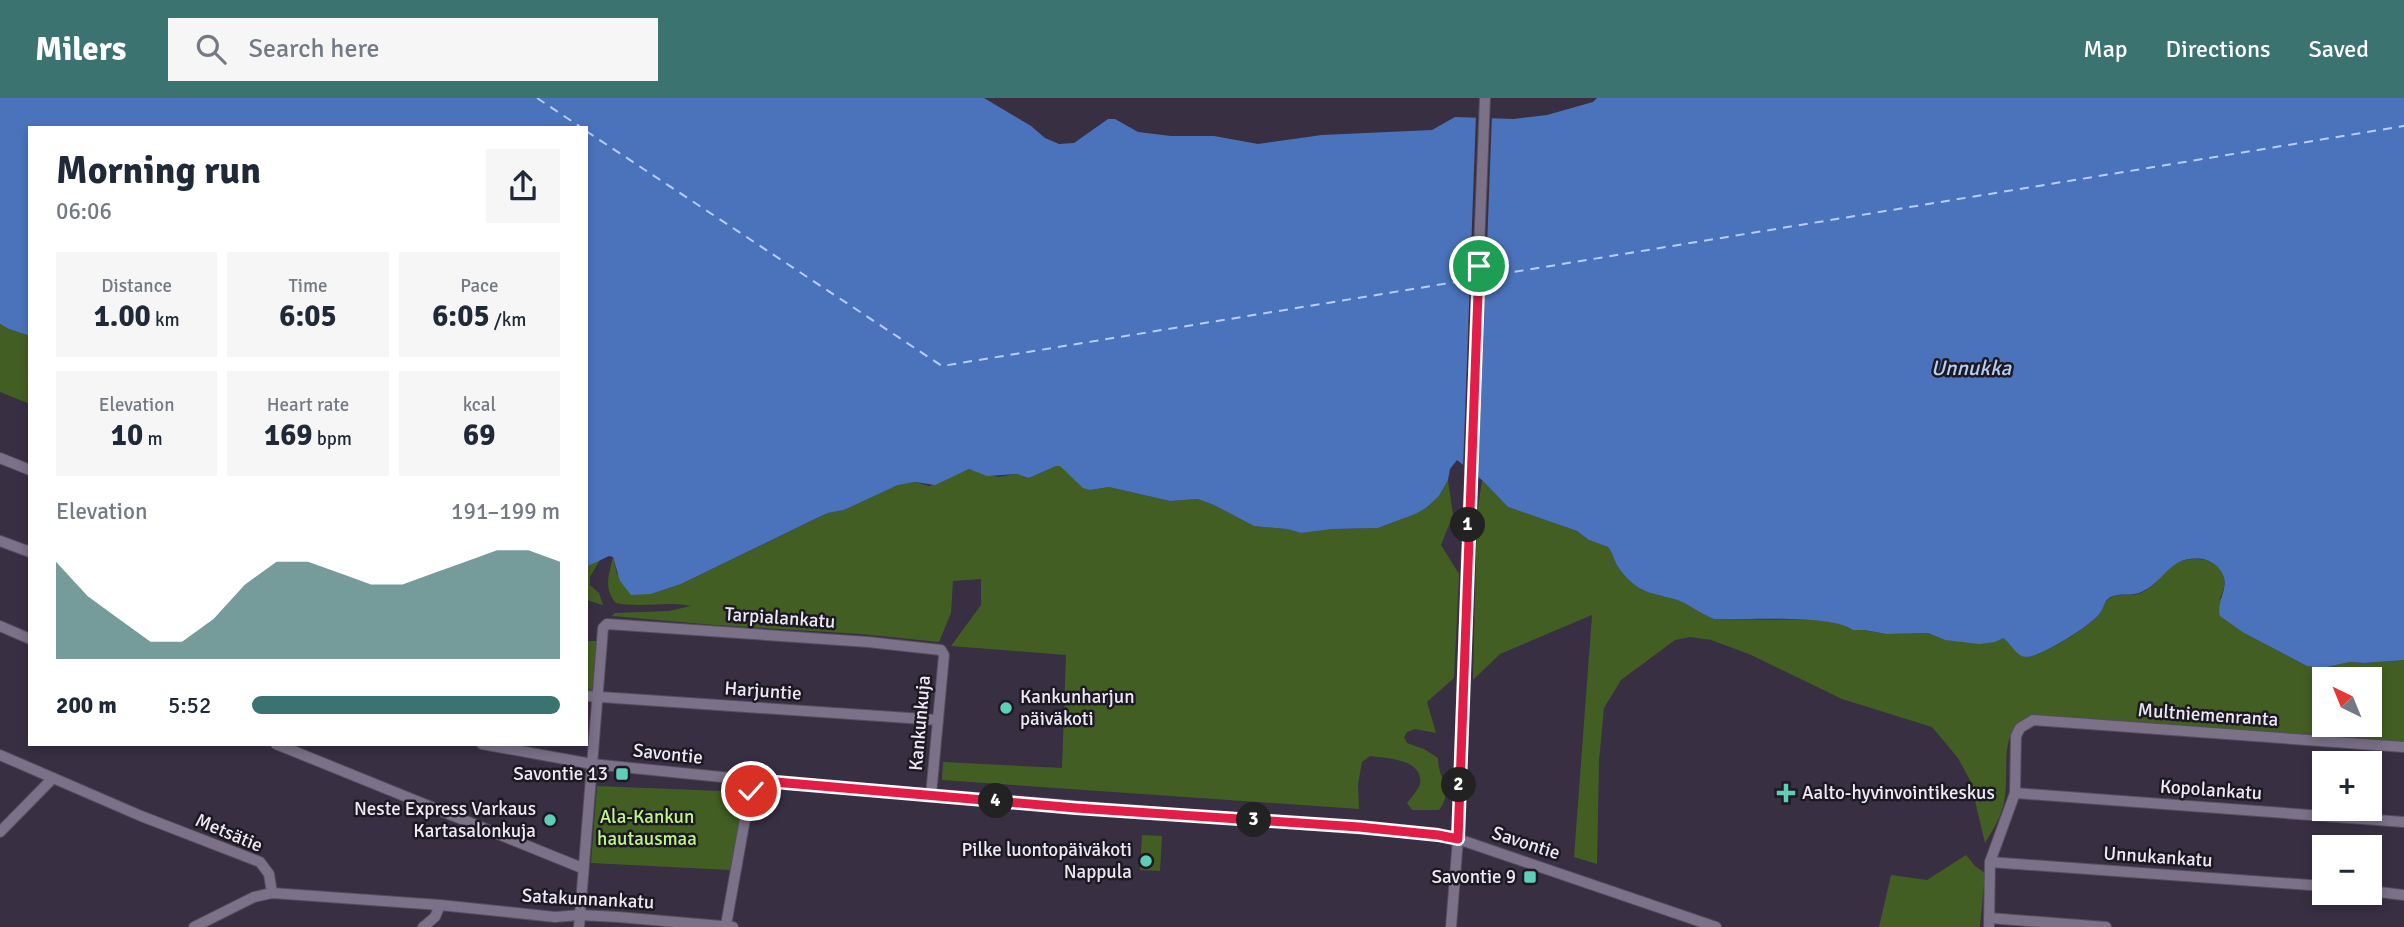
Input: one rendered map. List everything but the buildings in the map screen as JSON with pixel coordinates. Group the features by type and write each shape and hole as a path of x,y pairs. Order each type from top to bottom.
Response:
{"street":[{"path":"1451,927 1458,839 1485,98"},
{"path":"0,458 28,469"},
{"path":"0,541 28,551"},
{"name":"Tarpialankatu","path":"592,696 603,628 610,623 868,642 936,649 944,655"},
{"path":"0,626 28,638"},
{"name":"Kankunkuja","path":"931,795 944,655"},
{"path":"579,921 592,764 592,696"},
{"name":"Harjuntie","path":"592,696 938,720"},
{"name":"Multniemenranta","path":"2015,793 2016,736 2020,728 2033,720 2404,747"},
{"path":"281,746 582,868"},
{"name":"Savontie","path":"493,746 592,764 752,780 1438,835 1458,839 1716,927"},
{"name":"Metsätie","path":"0,755 141,816 260,862 270,874 272,892"},
{"path":"0,832 53,778"},
{"path":"730,926 752,780"},
{"path":"2015,793 1990,862 1989,923 2106,927"},
{"name":"Kopolankatu","path":"2015,793 2404,822"},
{"name":"Unnukankatu","path":"1990,862 2312,885"},
{"path":"194,927 254,897 272,892 440,905 435,917 423,927"},
{"path":"2382,892 2404,895"},
{"name":"Satakunnankatu","path":"440,905 579,921 730,926"}],"green space":[{"path":"0,324 28,335 28,403 0,392"},
{"path":"1061,466 1083,487 1090,490 1109,487 1170,501 1198,499 1254,526 1301,533 1378,528 1426,508 1439,496 1448,480 1453,515 1441,545 1459,574 1454,678 1427,702 1436,733 1415,729 1407,732 1404,737 1407,743 1438,758 1445,791 1439,810 1412,810 1407,803 1420,784 1416,769 1402,761 1370,756 1362,762 1358,784 1359,809 942,780 943,762 1062,768 1066,655 951,646 981,605 981,579 953,581 951,613 939,642 612,616 615,613 669,611 691,606 616,603 608,587 613,557 617,574 651,594 681,584 828,513 844,510 898,485 915,482 929,486 969,469 998,477 1017,474 1029,478"},
{"path":"1482,480 1508,507 1577,531 1589,540 1608,547 1618,567 1637,586 1679,601 1714,619 1817,620 1845,623 1853,630 1886,634 1928,633 1945,640 2003,638 2027,657 2048,650 2078,632 2095,619 2112,597 2138,594 2153,585 2177,563 2195,559 2214,564 2222,572 2224,583 2220,598 2244,633 2307,666 2314,667 2312,667 2312,737 2034,715 2022,721 2009,739 2004,802 1999,818 1985,843 1970,780 1958,758 1932,727 1842,699 1749,654 1711,640 1690,637 1675,640 1621,680 1604,708 1599,761 1597,864 1574,857 1592,615 1500,654 1473,680 1477,514"},
{"path":"600,560 590,577 590,585 599,593 603,605 588,601 588,566"},
{"path":"588,641 598,641 592,690 588,689"},
{"path":"2404,660 2404,744 2315,737 2382,737 2382,667 2327,667 2350,662"},
{"name":"Ala-Kankun hautausmaa","path":"597,786 746,792 730,870 591,863"},
{"path":"1142,835 1162,836 1160,871 1140,870"},
{"path":"1966,855 1985,873 1980,927 1879,927 1891,875 1927,880"}],"water":[{"name":"Unnukka","path":"0,98 984,98 1031,126 1045,138 1059,144 1074,143 1108,119 1115,119 1138,132 1171,136 1214,136 1258,144 1322,135 1432,130 1455,117 1513,119 1547,115 1593,102 1597,98 2404,98 2404,660 2350,662 2327,667 2307,666 2244,633 2220,616 2223,575 2210,561 2203,559 2191,559 2174,565 2148,589 2139,593 2110,597 2100,613 2087,625 2055,646 2027,657 2020,655 2003,638 1979,644 1945,640 1928,633 1886,634 1808,620 1714,619 1679,601 1649,592 1631,582 1618,567 1608,547 1589,540 1577,531 1508,507 1482,480 1457,460 1450,469 1448,480 1439,496 1415,514 1378,528 1301,533 1254,526 1198,499 1170,501 1109,487 1090,490 1083,488 1060,466 1029,478 1017,474 987,476 969,469 935,485 915,482 898,485 844,510 828,513 681,584 651,594 631,595 620,581 613,557 609,556 588,566 588,126 28,126 28,335 0,324"}],"pier":[{"path":"1476,115 1492,115 1478,482 1463,469"}],"ferry route":[{"path":"537,98 579,126"},
{"path":"1483,277 2404,126"},
{"path":"588,132 942,366 1474,279"}],"place":[{"name":"Kankunharjun päiväkoti","path":"1006,708"},
{"name":"Savontie 13","path":"622,774"},
{"name":"Aalto-hyvinvointikeskus","path":"1786,793"},
{"name":"Neste Express Varkaus Kartasalonkuja","path":"550,820"},
{"name":"Pilke luontopäiväkoti Nappula","path":"1146,861"},
{"name":"Savontie 9","path":"1530,877"}],"route":[{"path":"751,791 752,780 1076,808 1359,827 1458,839 1479,266"}]}
